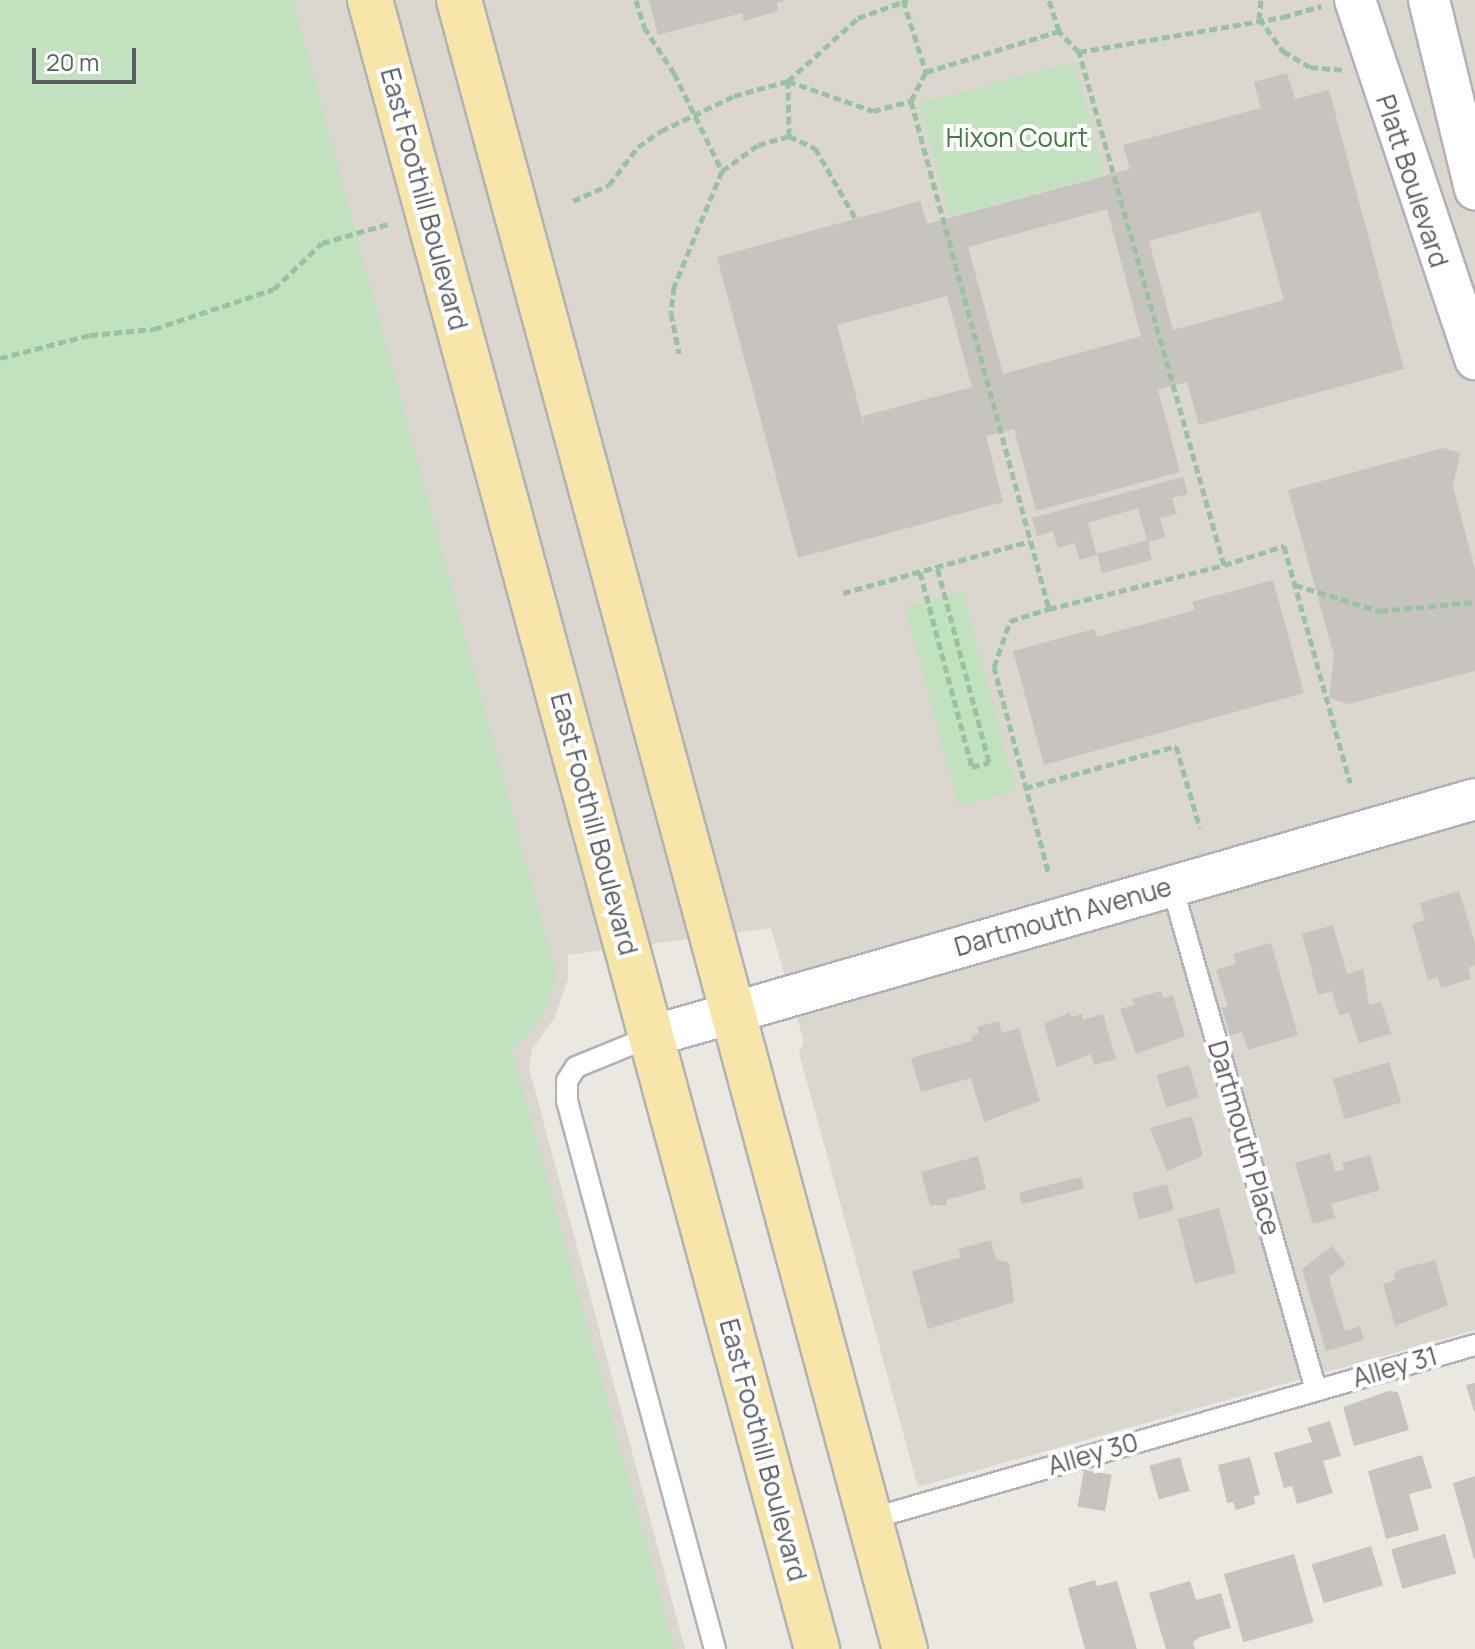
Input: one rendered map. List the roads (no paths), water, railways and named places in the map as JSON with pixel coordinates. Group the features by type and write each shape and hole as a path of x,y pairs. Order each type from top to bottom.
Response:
{"main road":[{"name":"East Foothill Boulevard","path":"370,0 817,1649"},
{"path":"459,0 729,1012 905,1649"},
{"path":"801,1588 843,1649"}],"street":[{"name":"Platt Boulevard","path":"1355,0 1475,359"},
{"path":"1429,0 1475,189"},
{"name":"Dartmouth Avenue","path":"652,1036 1475,799"}],"lane":[{"name":"Dartmouth Place","path":"1172,886 1316,1390"},
{"path":"652,1036 576,1067 567,1081 567,1101 715,1649"},
{"name":"Alley 31","path":"1316,1390 1475,1345"},
{"name":"Alley 30","path":"870,1519 1316,1390"}],"park label":[{"name":"Hixon Court","path":"1017,138"}]}
